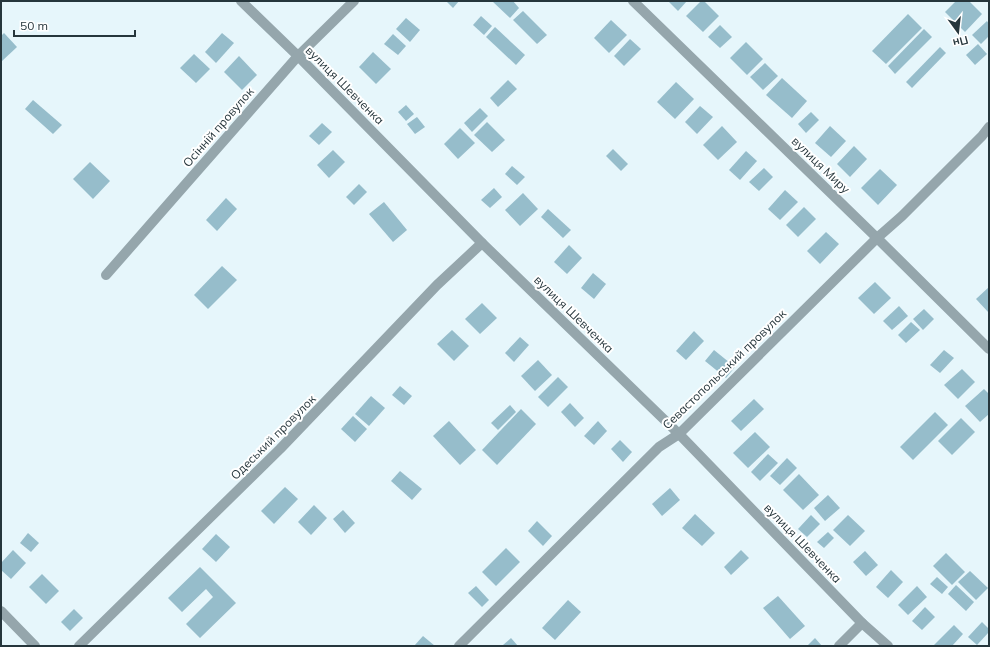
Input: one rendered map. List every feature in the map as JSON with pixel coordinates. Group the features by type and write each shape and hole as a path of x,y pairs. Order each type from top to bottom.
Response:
{"street":[{"name":"вулиця Шевченка","path":"241,1 298,56 482,243 679,434 862,623 888,646"},
{"name":"Осінній провулок","path":"106,275 298,56 354,1"},
{"name":"вулиця Миру","path":"633,1 989,349"},
{"name":"Севастопольський провулок","path":"459,646 659,447 679,434 877,238 902,216 982,136 989,127"},
{"name":"Одеський провулок","path":"79,646 280,449 437,285 482,243"},
{"path":"1,611 35,646"},
{"path":"839,646 862,623"}],"building":[{"path":"446,1 459,1 453,8"},
{"path":"492,1 513,1 519,8 510,18"},
{"path":"668,1 687,1 678,11"},
{"path":"701,1 704,1 719,16 703,32 686,16"},
{"path":"956,1 969,1 982,14 965,32 945,12"},
{"path":"523,11 547,35 537,44 513,20"},
{"path":"908,14 922,28 886,64 872,51"},
{"path":"481,16 492,26 484,35 473,25"},
{"path":"406,18 420,30 410,42 396,29"},
{"path":"611,20 627,35 609,53 594,38"},
{"path":"987,21 989,24 989,36 981,44 972,35"},
{"path":"720,25 732,37 720,48 708,37"},
{"path":"495,27 525,55 516,65 486,37"},
{"path":"924,29 932,37 895,74 888,66"},
{"path":"4,33 17,47 1,62 1,36"},
{"path":"222,33 234,43 216,63 205,52"},
{"path":"393,34 406,46 398,55 384,44"},
{"path":"630,39 641,49 624,66 614,56"},
{"path":"746,42 763,59 747,75 730,58"},
{"path":"978,44 987,54 975,65 966,55"},
{"path":"940,47 946,53 912,88 906,82"},
{"path":"373,52 391,69 376,84 359,67"},
{"path":"194,54 210,69 196,83 180,68"},
{"path":"239,56 257,75 242,90 224,72"},
{"path":"765,63 778,76 763,90 750,77"},
{"path":"782,78 807,101 792,118 766,95"},
{"path":"508,80 517,89 498,107 490,98"},
{"path":"676,82 694,99 675,119 657,102"},
{"path":"33,100 62,125 53,134 25,109"},
{"path":"406,105 414,114 406,121 398,112"},
{"path":"700,106 713,117 697,134 685,122"},
{"path":"480,108 488,116 472,132 464,123"},
{"path":"811,112 819,120 806,133 798,124"},
{"path":"417,117 425,127 415,134 407,124"},
{"path":"487,122 505,140 492,152 474,135"},
{"path":"322,123 332,132 319,145 309,136"},
{"path":"722,126 737,142 718,160 703,145"},
{"path":"830,126 846,141 831,157 815,143"},
{"path":"460,128 475,143 458,159 444,144"},
{"path":"854,146 867,159 850,177 837,164"},
{"path":"613,149 628,164 621,171 606,156"},
{"path":"333,150 345,162 329,178 317,165"},
{"path":"746,151 757,161 740,180 729,170"},
{"path":"90,162 110,181 93,199 73,179"},
{"path":"512,166 525,177 517,185 505,174"},
{"path":"764,168 773,177 759,191 749,182"},
{"path":"880,169 897,185 878,205 861,188"},
{"path":"359,184 367,192 354,205 346,197"},
{"path":"494,188 502,197 490,208 481,200"},
{"path":"785,190 798,202 780,220 768,209"},
{"path":"523,193 538,209 520,226 505,210"},
{"path":"226,198 237,209 217,231 206,220"},
{"path":"384,202 407,230 393,242 369,214"},
{"path":"804,207 816,219 798,237 786,225"},
{"path":"548,209 571,230 563,238 541,217"},
{"path":"826,232 839,244 820,264 807,251"},
{"path":"569,245 582,258 567,274 554,262"},
{"path":"222,266 237,280 208,309 194,295"},
{"path":"593,273 606,284 594,299 581,288"},
{"path":"875,282 891,298 874,314 858,298"},
{"path":"989,287 989,313 976,299"},
{"path":"482,303 497,318 480,334 465,319"},
{"path":"899,306 908,316 892,330 883,321"},
{"path":"924,309 934,319 923,330 913,319"},
{"path":"911,322 920,330 906,343 898,335"},
{"path":"452,330 469,346 454,361 437,344"},
{"path":"694,331 704,341 686,360 676,351"},
{"path":"520,337 529,345 514,362 505,353"},
{"path":"714,350 735,367 726,378 705,361"},
{"path":"944,350 954,358 940,373 930,365"},
{"path":"538,360 552,375 535,391 521,376"},
{"path":"962,369 975,382 958,399 944,385"},
{"path":"558,377 568,387 548,407 538,397"},
{"path":"400,386 412,396 404,405 392,395"},
{"path":"984,389 989,394 989,414 980,422 965,406"},
{"path":"371,396 385,408 369,426 355,414"},
{"path":"754,399 764,409 741,431 731,421"},
{"path":"570,403 584,418 575,427 561,412"},
{"path":"510,405 516,412 498,430 491,423"},
{"path":"521,409 536,424 497,465 482,450"},
{"path":"935,412 948,425 913,460 900,447"},
{"path":"353,416 367,429 355,442 341,429"},
{"path":"961,418 975,432 952,455 938,441"},
{"path":"449,421 476,450 460,465 433,436"},
{"path":"598,421 607,431 594,445 584,436"},
{"path":"755,432 770,447 748,468 733,453"},
{"path":"620,440 632,452 623,462 611,449"},
{"path":"768,454 778,463 760,481 751,472"},
{"path":"787,458 797,468 780,485 770,476"},
{"path":"400,471 422,489 412,500 391,481"},
{"path":"799,474 819,495 803,510 783,490"},
{"path":"285,487 298,499 274,524 261,511"},
{"path":"670,488 680,500 662,516 652,504"},
{"path":"828,495 840,508 825,521 814,508"},
{"path":"314,505 327,518 311,535 298,522"},
{"path":"343,510 355,523 345,533 333,519"},
{"path":"695,514 715,533 702,546 682,528"},
{"path":"811,515 820,524 807,537 798,529"},
{"path":"848,515 865,531 850,546 833,530"},
{"path":"537,521 552,536 543,546 528,531"},
{"path":"828,532 834,538 824,548 817,542"},
{"path":"28,533 39,543 31,552 20,543"},
{"path":"216,534 230,547 216,562 202,549"},
{"path":"506,548 520,562 496,586 482,572"},
{"path":"13,550 26,563 11,579 1,570 1,563"},
{"path":"741,550 749,558 731,575 724,567"},
{"path":"865,551 878,565 866,576 853,562"},
{"path":"946,553 965,572 952,585 933,566"},
{"path":"200,567 236,603 200,638 186,624 213,597 206,589 182,612 168,598"},
{"path":"891,570 903,582 888,598 876,587"},
{"path":"970,571 988,588 976,600 958,582"},
{"path":"42,574 59,591 46,604 29,587"},
{"path":"937,577 948,587 942,594 930,584"},
{"path":"956,585 974,602 966,611 948,594"},
{"path":"476,586 489,600 482,607 468,593"},
{"path":"917,586 927,597 908,615 898,605"},
{"path":"778,596 805,626 790,639 763,608"},
{"path":"568,600 581,612 555,640 542,628"},
{"path":"925,607 935,617 922,630 912,621"},
{"path":"74,609 83,618 70,631 61,622"},
{"path":"982,622 989,629 989,632 977,645 968,637"},
{"path":"954,625 963,634 952,646 935,646 934,645"},
{"path":"423,636 435,646 414,646"},
{"path":"511,638 518,646 503,645"},
{"path":"815,638 822,646 807,646"}]}
